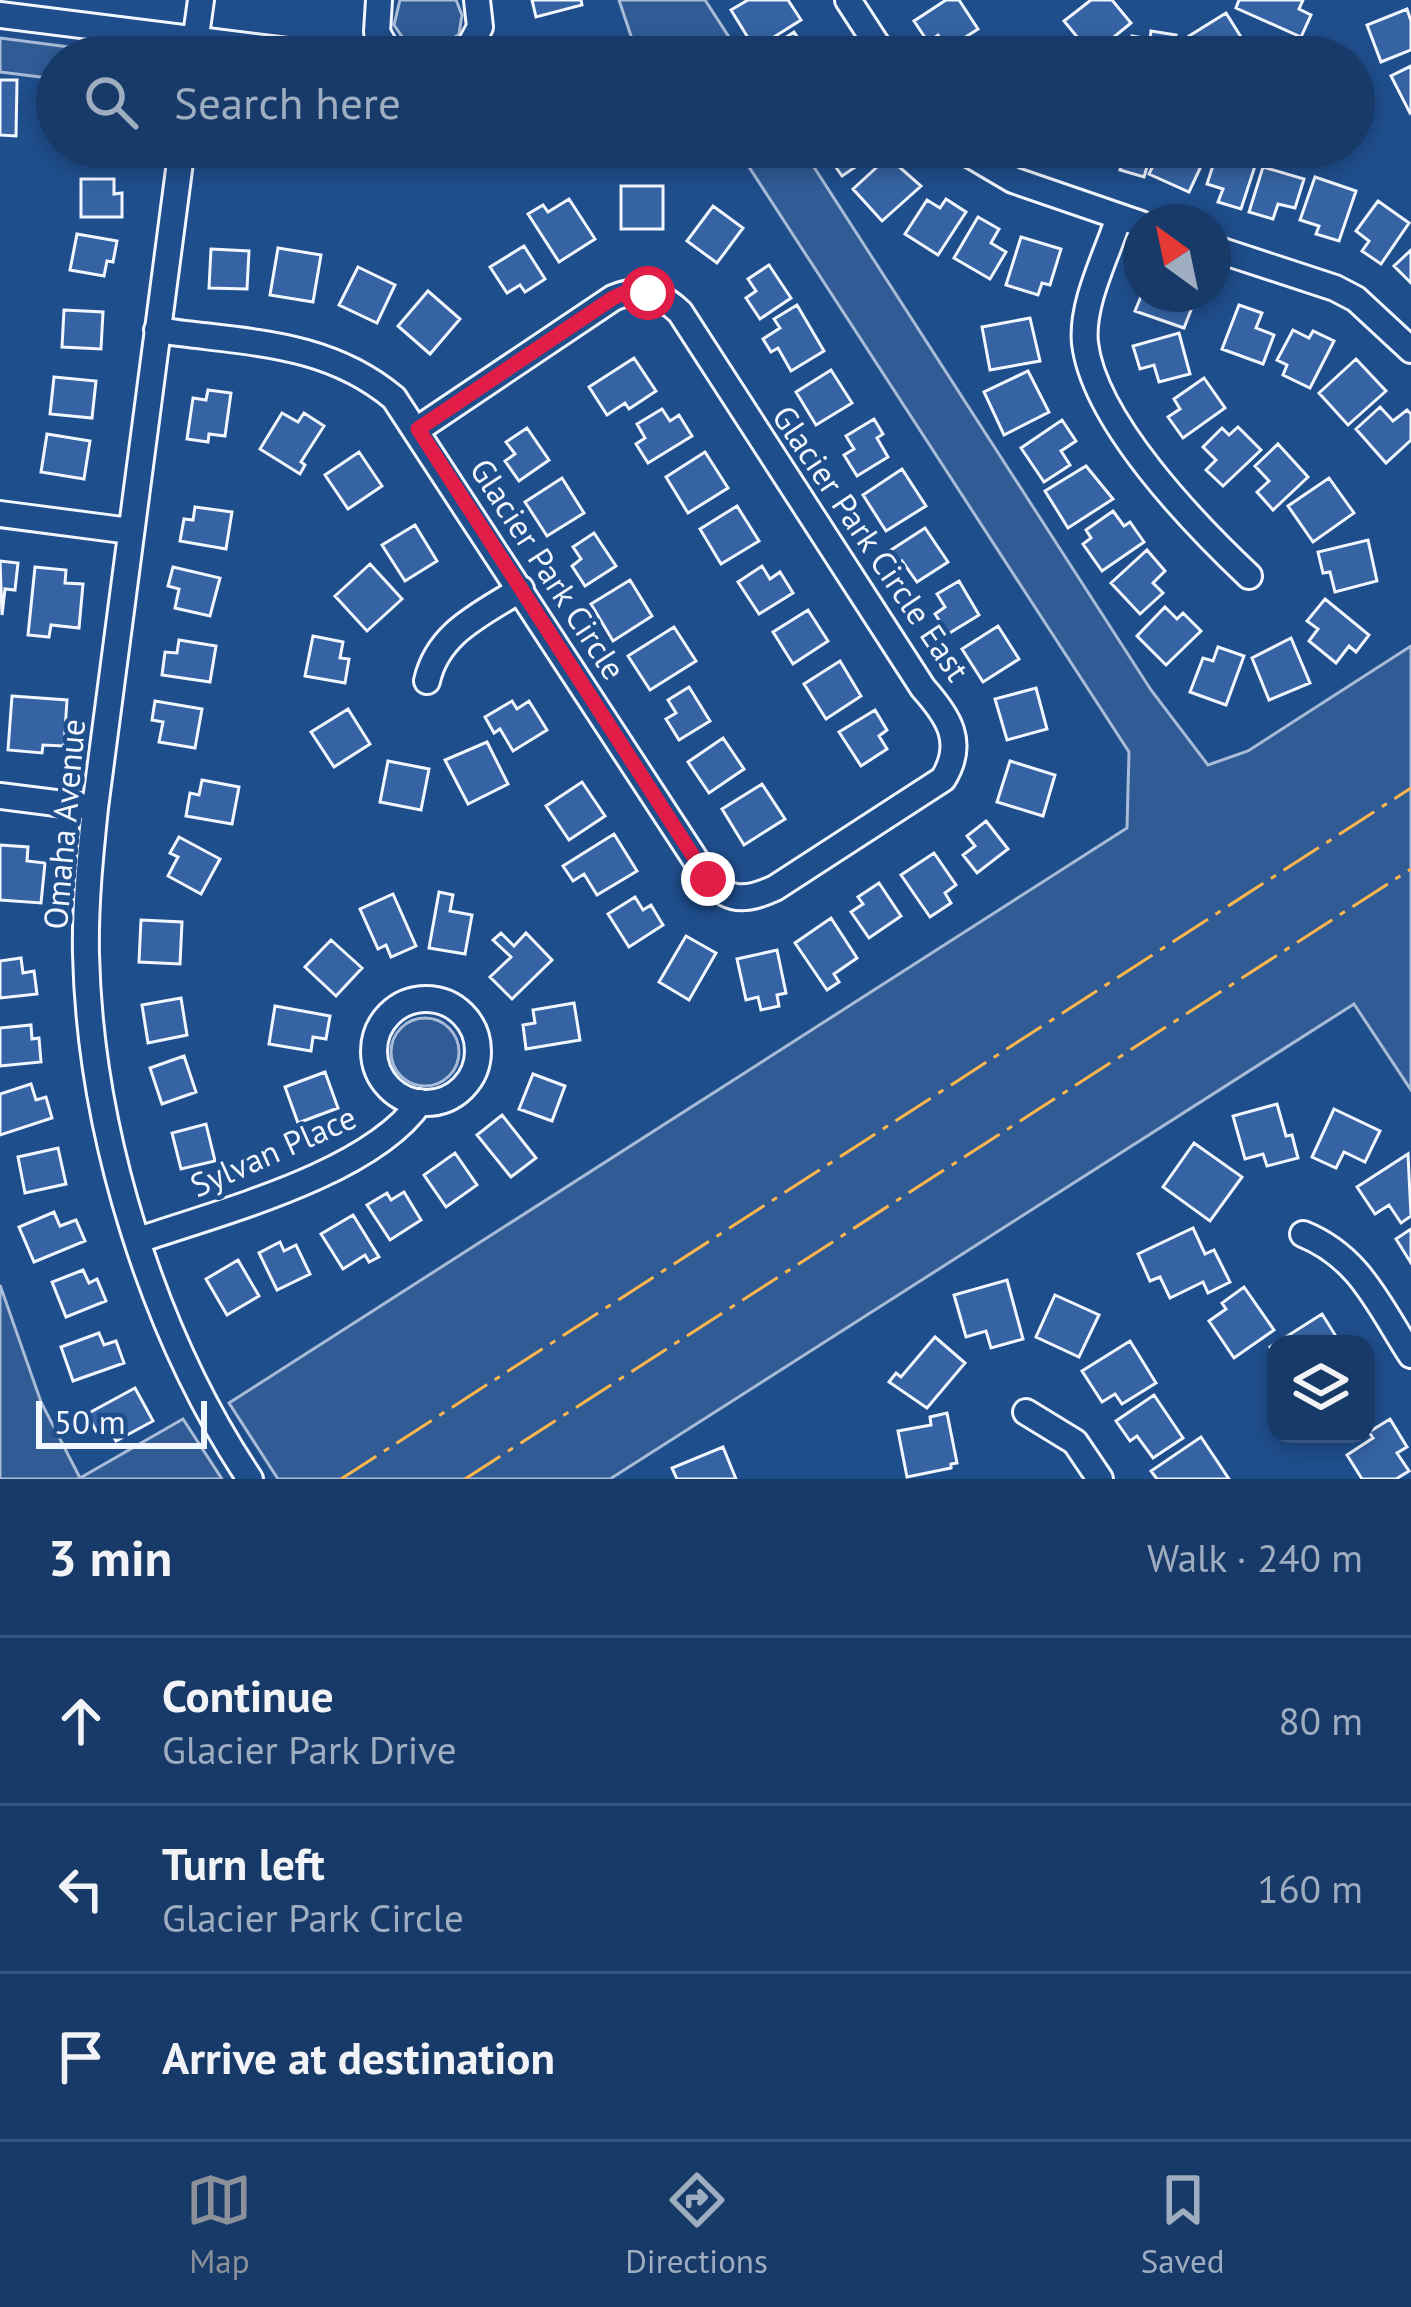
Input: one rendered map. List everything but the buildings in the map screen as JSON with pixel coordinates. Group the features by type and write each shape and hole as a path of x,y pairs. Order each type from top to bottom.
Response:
{"street":[{"path":"197,36 201,0"},
{"path":"379,0 379,36"},
{"path":"476,36 480,28 477,0"},
{"path":"848,0 871,36"},
{"path":"0,15 120,36"},
{"name":"Omaha Avenue","path":"179,168 94,808 86,917 89,1013 108,1133 139,1240 188,1375 250,1479"},
{"path":"993,168 1013,180 1123,219"},
{"path":"1123,237 1087,317 1085,341 1094,377 1162,487 1249,576"},
{"path":"1231,254 1356,299 1411,350"},
{"name":"Glacier Park Circle East","path":"418,429 613,298 637,292 658,295 680,312 953,730 953,756 938,784 760,895"},
{"name":"Glacier Park Circle","path":"158,330 311,352 340,362 394,398 708,879 735,898 760,895"},
{"path":"0,514 130,531"},
{"path":"427,681 435,655 449,636 521,589"},
{"path":"0,796 94,808"},
{"name":"Sylvan Place","path":"139,1240 324,1171 393,1133 419,1102 442,1100 462,1088 477,1057 475,1034 463,1014 433,999 394,1009 375,1041 374,1060 386,1085 419,1102"},
{"path":"1303,1234 1339,1251 1353,1266 1411,1355"},
{"path":"1026,1412 1075,1442 1100,1479"}],"shaded area":[{"path":"400,0 456,0 462,15 456,36 402,36 394,25"},
{"path":"619,0 705,0 728,36 631,36"},
{"path":"0,38 36,43 36,76 0,72"},
{"path":"750,168 815,168 1151,690 1208,765 1248,751 1411,646 1411,1090 1354,1004 610,1479 278,1479 229,1403 1127,828 1129,752"},
{"path":"425,1018 449,1028 459,1052 449,1076 425,1086 401,1076 391,1052 401,1028"},
{"path":"0,1285 41,1402 80,1478 183,1419 222,1479 0,1479"}],"power":[{"path":"341,1479 1411,788"},
{"path":"465,1479 1411,869"}],"route":[{"path":"648,293 613,298 418,429 708,879"}]}
